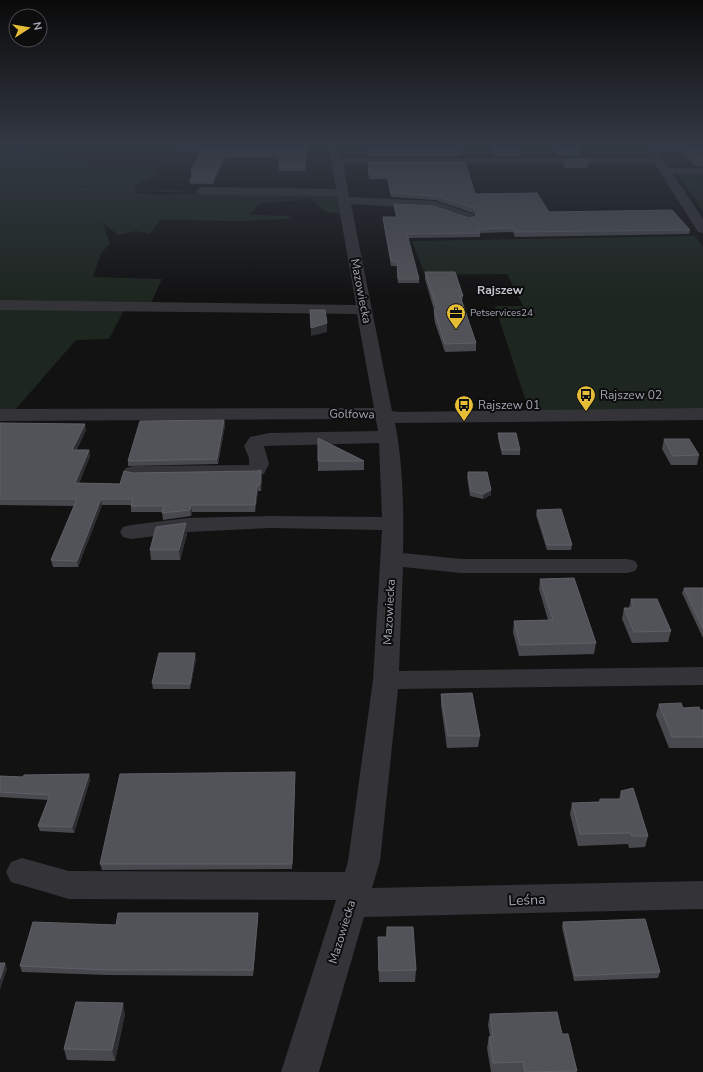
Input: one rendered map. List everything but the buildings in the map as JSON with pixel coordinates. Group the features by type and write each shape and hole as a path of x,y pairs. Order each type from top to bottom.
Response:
{"street":[{"name":"Mazowiecka","path":"300,1072 364,861 386,680 392,559 392,524 386,426 343,197"},
{"path":"353,197 435,205 469,217"},
{"path":"683,197 703,229"},
{"path":"0,305 365,310"},
{"name":"Golfowa","path":"0,415 367,413 386,426 400,418 703,414"},
{"path":"133,472 257,470 260,466 254,446 257,441 386,426"},
{"path":"131,532 187,525 271,522 392,524"},
{"path":"392,559 461,566 627,566"},
{"path":"386,680 703,676"},
{"name":"Leśna","path":"22,872 69,884 354,894 703,895"}],"shaded area":[{"path":"0,197 340,197 343,214 326,212 310,199 259,204 250,215 291,216 287,219 243,221 160,220 150,234 136,231 118,235 102,222 110,243 101,254 93,277 162,279 150,305 0,301"},
{"path":"694,197 703,197 703,211"},
{"path":"695,236 703,247 703,409 529,411 495,306 523,306 507,274 425,275 412,241"},
{"path":"0,308 124,310 109,339 76,340 14,411 0,410"}],"place":[{"name":"Petservices24","path":"456,330"},
{"name":"Rajszew 02","path":"586,412"},
{"name":"Rajszew 01","path":"464,422"}],"district":[{"name":"Rajszew","path":"500,290"}]}
